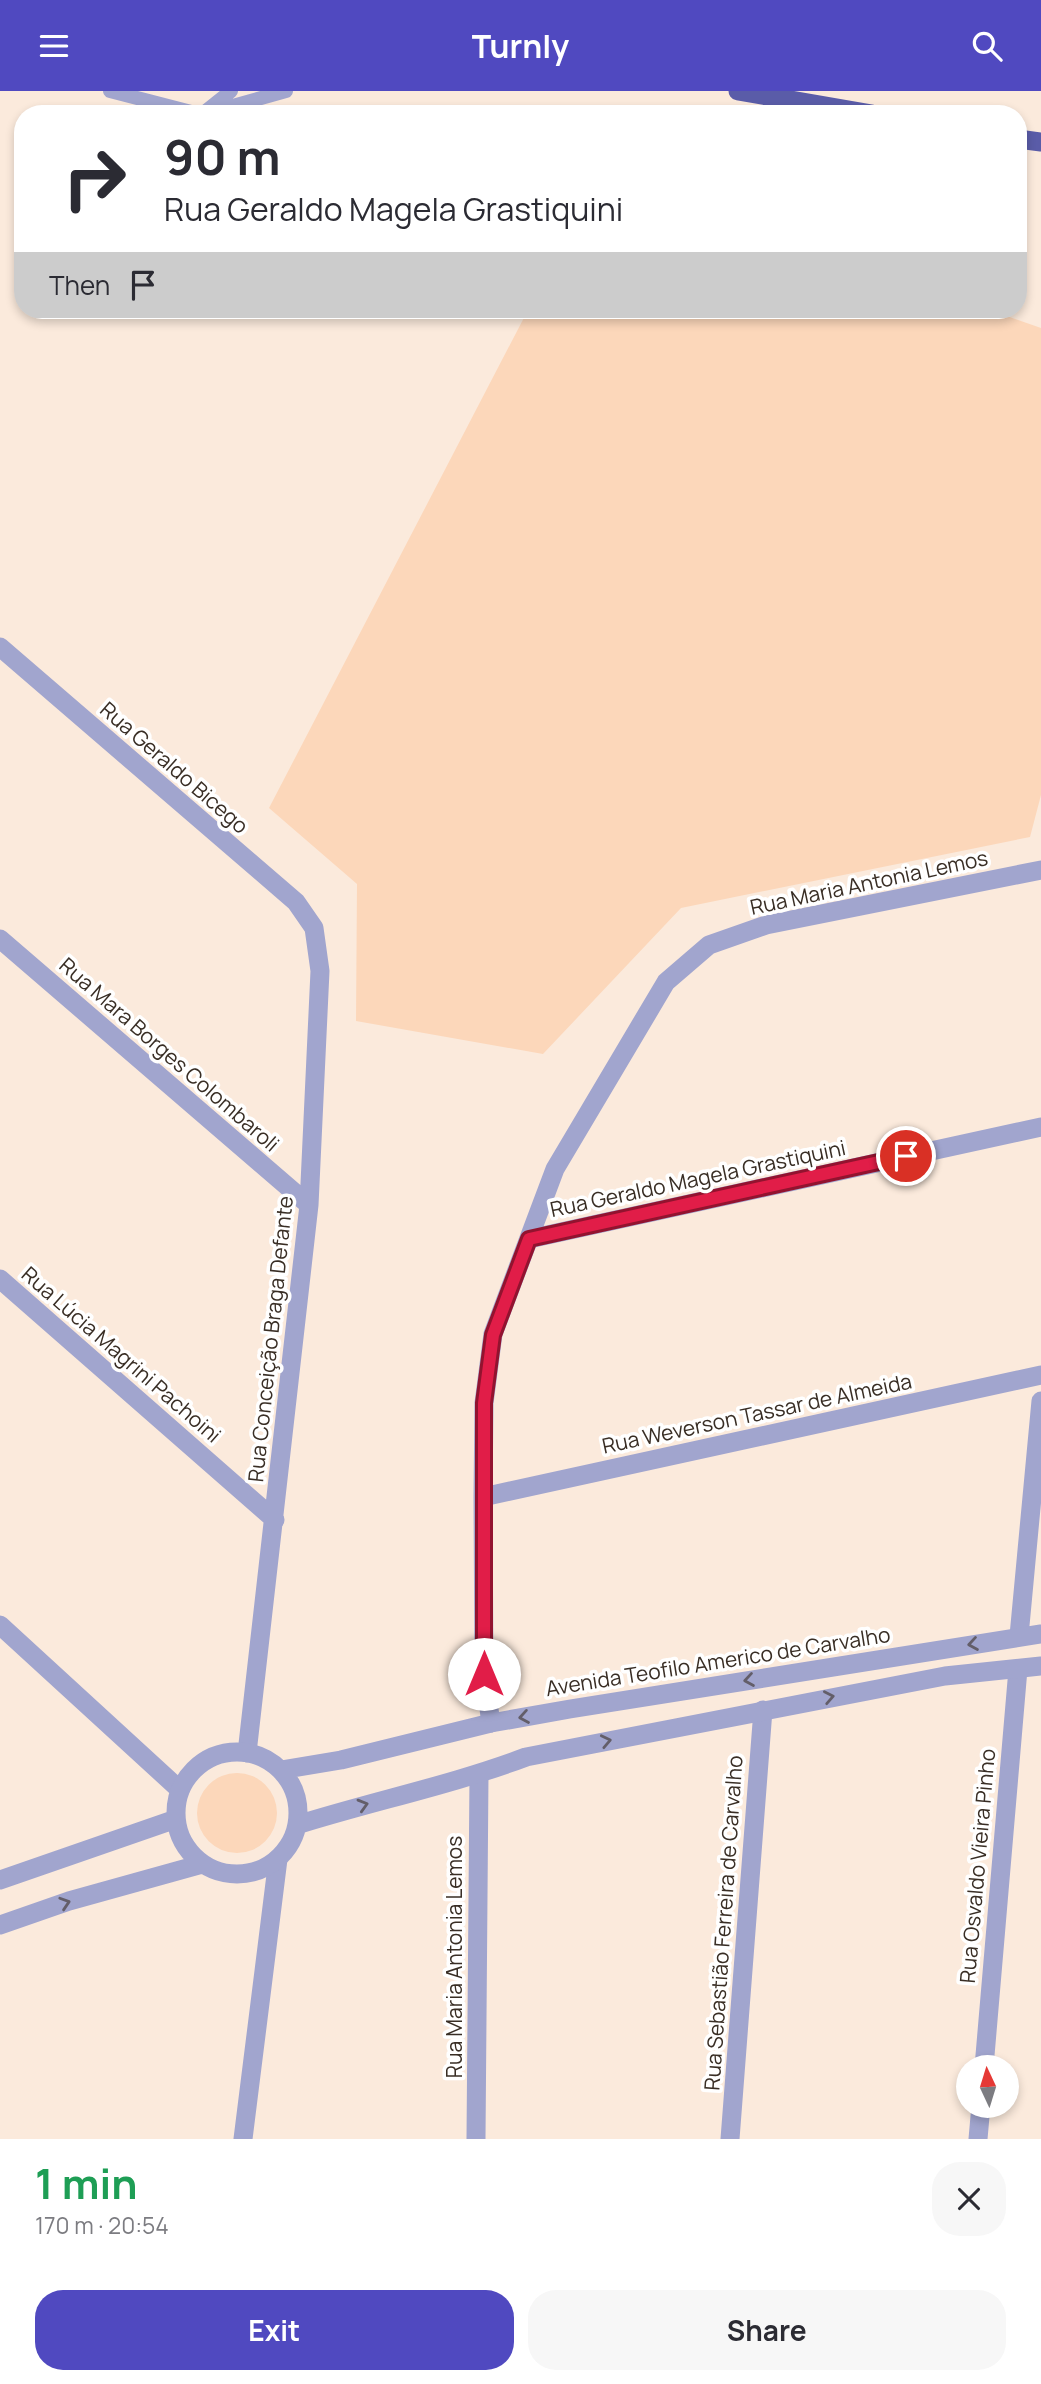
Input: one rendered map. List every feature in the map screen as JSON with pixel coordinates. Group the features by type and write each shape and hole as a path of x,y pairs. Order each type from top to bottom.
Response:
{"highway":[{"path":"738,91 820,105"}],"street":[{"name":"Rua Geraldo Bicego","path":"0,647 296,902 314,928"},
{"name":"Rua Maria Antonia Lemos","path":"491,1723 484,1674 483,1497 484,1403 493,1335 555,1169 666,982 709,945 766,925 1041,870"},
{"name":"Rua Conceição Braga Defante","path":"247,1753 309,1205 320,971 314,928"},
{"name":"Rua Mara Borges Colombaroli","path":"0,939 309,1205"},
{"name":"Rua Geraldo Magela Grastiquini","path":"529,1239 1041,1127"},
{"name":"Rua Lúcia Magrini Pachoini","path":"0,1279 275,1520"},
{"name":"Rua Weverson Tassar de Almeida","path":"483,1497 1041,1375"},
{"path":"1019,1636 1041,1401"},
{"path":"0,1625 180,1790"},
{"name":"Avenida Teofilo Americo de Carvalho","path":"281,1770 341,1760 491,1723 1041,1634"},
{"path":"298,1825 361,1805 479,1775 526,1757 945,1676 1041,1666"},
{"name":"Rua Osvaldo Vieira Pinho","path":"985,2055 1018,1669"},
{"name":"Rua Sebastião Ferreira de Carvalho","path":"730,2139 763,1710"},
{"path":"226,1752 247,1753 265,1759 281,1770 292,1787 298,1806 298,1825 290,1843 278,1859 261,1870 241,1874 220,1873 202,1864 187,1849 178,1831 176,1819 180,1790 190,1773 206,1760 226,1752"},
{"name":"Rua Maria Antonia Lemos","path":"476,2139 479,1775"},
{"path":"0,1880 176,1819"},
{"path":"243,2139 278,1859"},
{"path":"0,1925 202,1864"},
{"path":"978,2139 980,2118"}],"lane":[{"path":"110,91 166,105"},
{"path":"213,105 231,91"},
{"path":"235,105 286,91"}],"shaded area":[{"path":"523,319 1016,319 1041,328 1041,795 1030,837 681,908 543,1054 356,1021 357,884 269,808"},
{"path":"237,1773 252,1776 265,1785 274,1798 277,1813 274,1828 265,1841 252,1850 237,1853 222,1850 209,1841 200,1828 197,1813 200,1798 209,1785 222,1776"}],"route":[{"path":"484,1674 484,1403 493,1335 529,1239 906,1156"}]}
